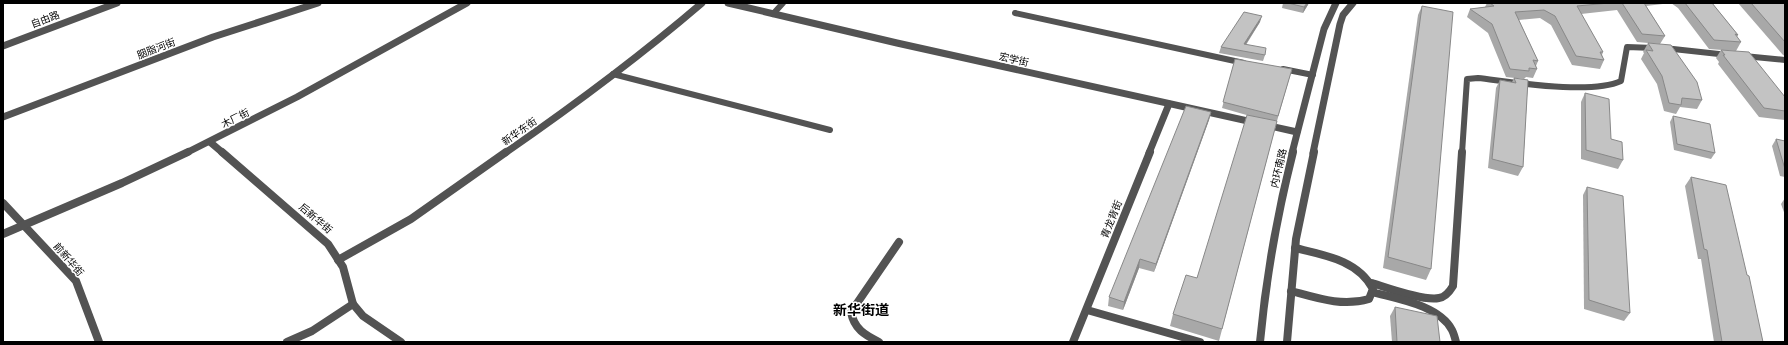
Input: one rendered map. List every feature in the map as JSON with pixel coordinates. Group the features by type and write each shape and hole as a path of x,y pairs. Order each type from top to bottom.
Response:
{"street":[{"name":"自由路","path":"3,46 117,3"},
{"name":"胭脂河街","path":"3,117 213,37 318,3"},
{"name":"木厂街","path":"3,234 148,173 339,75 467,3"},
{"name":"新华东街","path":"338,260 411,219 574,105 702,3"},
{"name":"宏学街","path":"728,3 1296,132"},
{"name":"内环南路","path":"1260,342 1263,301 1272,239 1296,132 1329,16 1336,3"},
{"path":"1287,342 1295,248 1310,168 1340,24 1343,15 1353,3"},
{"name":"青龙背街","path":"1073,342 1088,310 1169,104"},
{"name":"后新华街","path":"210,142 328,244 343,267 353,304 363,316 402,342"},
{"name":"前新华街","path":"3,203 76,281 99,342"},
{"path":"287,342 312,331 353,304"},
{"path":"1088,310 1200,342"}],"lane":[{"path":"773,14 783,3"},
{"path":"1015,13 1252,64"},
{"path":"1372,287 1439,298 1447,294 1453,286 1467,79 1478,78 1563,86 1612,86 1619,84 1621,81 1626,50 1631,46 1785,60"},
{"path":"1279,68 1313,75"},
{"path":"613,74 681,94 710,99 830,130"},
{"path":"879,342 858,330 852,321 851,312 899,242"},
{"path":"1291,291 1350,303 1361,302 1369,299 1372,287 1368,278 1344,262 1295,248"},
{"path":"1372,287 1436,313 1448,324 1456,342"},
{"path":"1428,297 1428,309"}],"building":[{"path":"1288,3 1307,3 1304,7"},
{"path":"1490,3 1609,3 1577,6 1603,52 1600,52 1604,60 1576,56 1555,16 1544,10 1515,12 1538,61 1533,60 1537,69 1529,68 1529,71 1510,69 1492,24 1470,9 1494,6"},
{"path":"1622,3 1644,3 1665,36 1642,34"},
{"path":"1685,3 1712,3 1738,35 1735,34 1741,42 1714,40"},
{"path":"1751,3 1785,3 1785,42"},
{"path":"1422,6 1453,12 1431,269 1388,257"},
{"path":"1244,12 1262,16 1244,44 1266,48 1265,55 1221,47"},
{"path":"1648,43 1671,45 1697,82 1702,100 1682,98 1681,105 1669,103 1662,76 1646,50 1653,51"},
{"path":"1721,50 1749,52 1785,97 1785,111 1764,108 1723,55 1725,55"},
{"path":"1235,59 1292,69 1278,116 1223,102"},
{"path":"1514,78 1528,80 1523,167 1492,159 1500,80 1516,83"},
{"path":"1585,93 1609,99 1611,139 1622,142 1623,160 1586,150"},
{"path":"1186,106 1211,112 1156,264 1140,259 1124,302 1109,297"},
{"path":"1247,115 1277,121 1222,329 1173,314 1186,275 1197,278"},
{"path":"1673,116 1710,124 1715,153 1677,144"},
{"path":"1776,139 1785,141 1785,169"},
{"path":"1691,177 1726,185 1747,275 1749,276 1763,342 1722,342 1707,250 1704,249"},
{"path":"1587,187 1623,196 1630,313 1589,300"},
{"path":"1395,307 1437,316 1440,342 1397,342"}],"district":[{"name":"新华街道","path":"861,310"}]}
